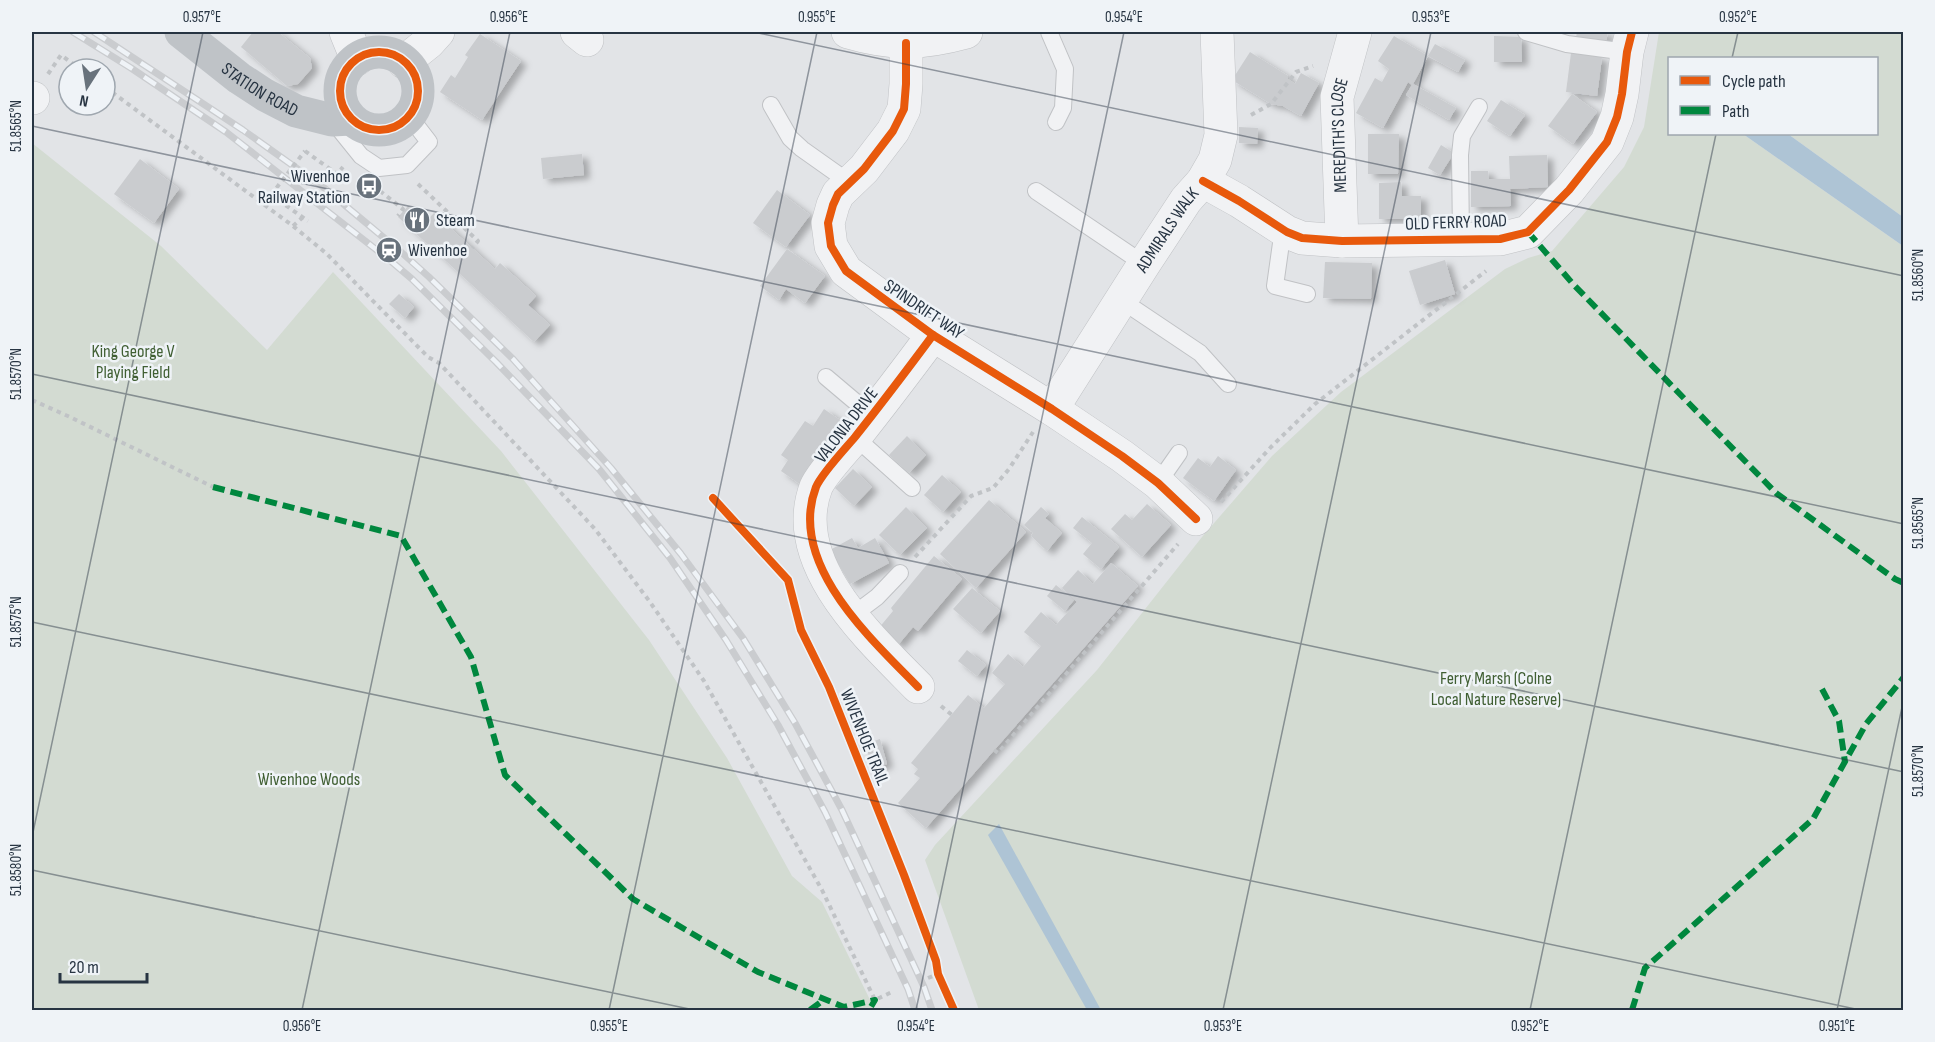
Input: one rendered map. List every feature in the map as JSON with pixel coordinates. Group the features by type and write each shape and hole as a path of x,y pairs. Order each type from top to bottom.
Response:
{"main road":[{"name":"STATION ROAD","path":"181,32 239,78 265,95 296,111 342,120"},
{"path":"352,45 376,53 386,53 404,62 412,71 418,94 409,116 399,124 374,130 342,120 340,88 352,45"}],"street":[{"path":"404,62 438,32"},
{"path":"848,32 906,43 944,38 966,32"},
{"name":"ADMIRALS WALK","path":"1050,407 1186,200 1203,181 1215,160 1221,135 1217,32"},
{"name":"MEREDITH'S CLOSE","path":"1342,241 1337,97 1355,32"},
{"name":"OLD FERRY ROAD","path":"1203,181 1302,238 1342,241 1500,239 1528,232 1569,190 1606,142 1617,117 1629,42"},
{"name":"SPINDRIFT WAY","path":"906,43 904,109 893,130 864,169 838,194 828,223 831,246 846,271 933,335 1050,407 1158,483 1196,519"},
{"name":"VALONIA DRIVE","path":"918,687 834,592 822,572 813,549 810,518 817,486 933,335"}],"lane":[{"path":"1050,32 1065,69 1063,108 1056,122"},
{"path":"1526,32 1567,44 1629,42"},
{"path":"771,105 790,138 850,183"},
{"path":"1461,239 1460,155 1462,136 1479,107"},
{"path":"342,120 361,156 380,168 407,165 429,142 409,116"},
{"path":"1036,191 1144,264"},
{"path":"1283,229 1275,286 1307,294"},
{"path":"1121,300 1200,353 1228,384"},
{"path":"826,377 912,489"},
{"path":"1158,483 1179,453"},
{"path":"853,615 877,597 900,573"}],"path":[{"path":"50,70 57,60"},
{"path":"1271,104 1289,80"},
{"path":"117,96 293,226 327,254 428,357 439,363 595,529 650,602 704,681 822,890 875,999 894,991"},
{"path":"308,221 271,195 305,151 337,174 346,164"},
{"path":"413,179 478,241 472,248"},
{"path":"377,188 403,209 398,216"},
{"path":"293,226 302,218"},
{"path":"994,750 998,753 1006,744 1189,531 1196,519 1226,499 1271,447 1315,404 1487,271 1500,239"},
{"path":"32,400 213,487"},
{"path":"900,573 971,496 993,489 1050,407"},
{"path":"780,572 788,580 793,600"},
{"path":"928,978 938,971 942,983"}],"green space":[{"name":"Ferry Marsh (Colne Local Nature Reserve)","path":"1659,32 1903,32 1903,217 1789,135 1878,135 1878,57 1668,57 1668,135 1744,135 1903,246 1903,1010 979,1010 925,860 935,845 1097,670 1202,537 1272,456 1341,392 1505,269 1528,258 1552,251 1624,167 1644,127"},
{"name":"Wivenhoe Woods","path":"32,143 161,246 267,350 333,272 501,451 649,640 727,758 792,876 822,902 875,1010 32,1010"}],"water":[{"path":"1744,135 1789,135 1903,217 1903,246"},
{"path":"999,824 1101,1010 1087,1010 988,835"}],"building":[{"path":"253,32 278,32 310,58 312,68 298,84 287,86 241,47"},
{"path":"1577,32 1608,32 1606,41 1576,38"},
{"path":"480,34 521,61 482,120 440,92 451,75 455,78 468,57 465,55"},
{"path":"1394,36 1428,56 1413,84 1456,108 1449,120 1406,95 1412,85 1408,82 1383,128 1356,113 1375,78 1382,82 1389,69 1378,61"},
{"path":"1494,36 1521,37 1522,62 1494,62"},
{"path":"1435,44 1465,60 1458,72 1428,56"},
{"path":"1250,52 1288,76 1288,79 1295,84 1301,73 1319,83 1301,116 1283,106 1271,104 1232,80"},
{"path":"1571,53 1602,57 1597,96 1566,92"},
{"path":"1572,94 1597,112 1573,144 1548,126"},
{"path":"1501,100 1525,115 1510,136 1487,121"},
{"path":"1239,127 1258,128 1257,144 1239,143"},
{"path":"1368,134 1399,134 1398,174 1368,174"},
{"path":"1441,145 1454,153 1440,175 1428,168"},
{"path":"582,154 584,175 543,179 541,158"},
{"path":"1547,155 1548,187 1510,189 1511,206 1471,207 1471,171 1488,171 1489,179 1510,179 1509,156"},
{"path":"140,159 179,189 154,223 114,194"},
{"path":"1401,182 1402,196 1421,196 1421,219 1379,219 1379,183"},
{"path":"777,190 810,215 786,247 753,223"},
{"path":"408,206 425,222 434,213 495,269 500,263 536,296 528,305 550,325 534,342 398,217"},
{"path":"787,249 825,276 805,303 786,289 779,300 760,286"},
{"path":"1445,260 1455,294 1420,305 1409,271"},
{"path":"1325,262 1372,263 1371,299 1323,298"},
{"path":"399,294 414,307 405,318 389,304"},
{"path":"824,409 847,425 804,487 781,471 788,460 781,455 805,421 813,426"},
{"path":"907,436 926,455 909,473 889,455"},
{"path":"1218,456 1236,470 1214,501 1183,478 1198,458 1210,467"},
{"path":"853,469 872,487 854,506 835,488"},
{"path":"942,475 961,492 943,512 924,495"},
{"path":"989,500 1026,532 976,588 940,554"},
{"path":"1147,504 1171,525 1142,557 1111,529 1125,514 1132,520"},
{"path":"906,507 927,528 900,555 879,535"},
{"path":"1041,507 1049,514 1045,518 1062,533 1047,551 1031,536 1033,533 1024,525"},
{"path":"1082,517 1119,547 1101,569 1083,554 1092,543 1073,528"},
{"path":"852,538 858,548 875,538 889,563 850,584 830,550"},
{"path":"934,556 962,579 918,631 913,627 898,645 878,629 893,611 891,608"},
{"path":"1111,563 1138,586 926,828 898,803 920,778 914,774 918,769 911,763 968,695 984,708 1005,684 992,673 1008,654 1023,667 1041,646 1024,632 1041,612 1056,625 1077,602 1062,588 1078,570 1093,584"},
{"path":"1056,585 1074,600 1065,611 1047,596"},
{"path":"972,588 1000,611 981,633 953,609"},
{"path":"967,650 986,665 977,676 958,661"},
{"path":"880,739 887,764 873,768 865,744"}],"railway":[{"path":"73,32 226,132 392,262 496,362 599,469 670,558 726,640 778,725 825,812 908,989 915,1010"},
{"path":"94,32 243,130 323,187 401,252 513,359 611,468 681,554 743,638 795,723 842,810 924,987 932,1010"}],"marked path":[{"path":"1528,232 1573,284 1776,493 1895,579 1904,583"},
{"path":"213,487 401,536 471,657 505,775 633,899 758,972 844,1007 875,1000 869,1010"},
{"path":"1632,1010 1645,968 1813,819 1866,724 1904,677"},
{"path":"1822,689 1839,721 1845,762"},
{"path":"810,1010 825,999"}],"cycle path":[{"path":"1203,181 1287,232 1302,238 1342,241 1500,239 1528,232 1569,190 1607,142 1617,117 1632,32"},
{"path":"906,43 904,109 893,131 864,169 838,194 828,223 831,246 846,271 933,335 1052,409 1122,456 1158,483 1196,519"},
{"path":"379,52 394,55 406,64 415,76 418,91 415,106 406,118 394,127 379,130 364,127 352,118 343,106 340,91 343,76 352,64 364,55 379,52"},
{"path":"918,687 878,646 838,597 823,571 813,543 810,515 816,487 823,475 933,335"},
{"name":"WIVENHOE TRAIL","path":"713,498 788,580 801,630 829,687 904,875 936,961 938,974 954,1010"}],"place":[{"name":"Wivenhoe Railway Station","path":"369,186"},
{"name":"Steam","path":"417,220"},
{"name":"Wivenhoe","path":"389,250"}],"park label":[{"name":"King George V Playing Field","path":"133,361"}]}
